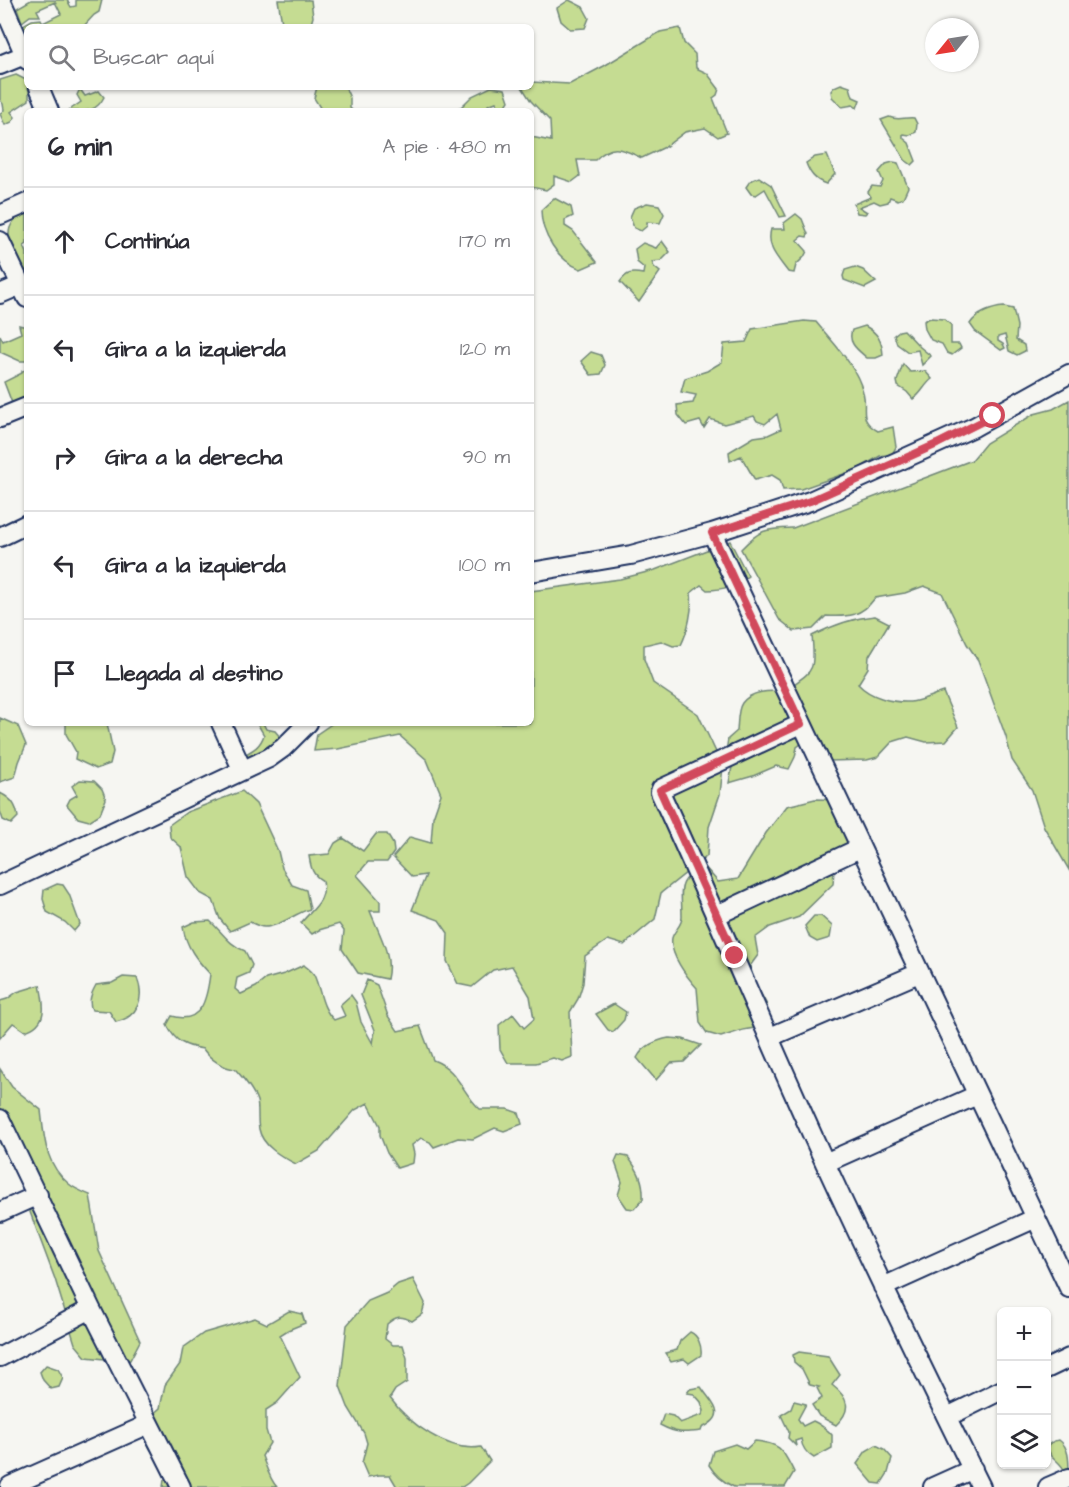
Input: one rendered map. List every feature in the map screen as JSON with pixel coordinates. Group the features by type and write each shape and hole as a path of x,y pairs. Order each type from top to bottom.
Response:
{"street":[{"path":"1,0 24,52"},
{"path":"0,65 24,58"},
{"path":"40,90 48,108"},
{"path":"0,215 24,204"},
{"path":"0,241 24,291 0,294"},
{"path":"534,571 631,555 712,533 810,501 974,427 1069,374"},
{"path":"0,418 24,408"},
{"path":"0,537 24,525"},
{"path":"712,533 1069,1288"},
{"path":"801,724 660,790 825,1163 981,1487"},
{"path":"222,726 242,769"},
{"path":"0,885 269,758 283,748 305,726"},
{"path":"717,915 860,848"},
{"path":"770,1037 919,973"},
{"path":"825,1163 977,1095"},
{"path":"0,1119 91,1309 182,1487"},
{"path":"0,1212 38,1195"},
{"path":"883,1287 1036,1218"},
{"path":"0,1357 91,1309"},
{"path":"1051,1367 1069,1358"},
{"path":"947,1417 997,1392"},
{"path":"9,1486 149,1424"},
{"path":"933,1487 973,1469"},
{"path":"1048,1487 1069,1478"}],"green space":[{"path":"31,0 67,0 71,7 76,6 76,0 102,0 99,12 86,24 25,24 41,19 43,23 61,14 55,2 37,10 40,16 30,16 22,22 17,8"},
{"path":"278,0 311,0 313,17 311,24 282,23"},
{"path":"569,0 583,7 589,18 585,28 570,29 561,21 557,8"},
{"path":"680,28 684,43 695,54 696,68 707,73 719,89 713,98 727,133 718,137 705,128 685,132 665,147 642,158 623,150 613,149 601,154 595,160 577,160 580,176 572,182 554,176 554,184 546,190 534,188 534,138 551,141 550,121 524,90 534,90 534,82 570,84 660,32"},
{"path":"16,75 24,79 24,90 29,91 29,100 11,112 15,117 12,122 5,125 0,114 4,110 0,100 0,80"},
{"path":"841,84 850,87 853,97 860,100 857,108 853,105 842,107 832,97 831,91"},
{"path":"80,90 85,96 99,91 104,97 94,108 72,108 81,102 77,95"},
{"path":"316,90 346,90 350,98 350,108 320,108 314,98"},
{"path":"485,90 505,90 509,101 505,107 500,108 496,102 488,105 489,108 457,108 472,96"},
{"path":"889,117 914,118 917,124 916,132 910,135 903,134 916,161 912,165 905,160 881,120"},
{"path":"827,155 835,174 826,184 813,176 806,163 815,157"},
{"path":"898,163 908,187 903,198 898,200 890,197 888,202 880,204 874,201 859,207 867,212 865,214 857,213 854,204 871,197 868,192 872,186 880,187 883,181 879,172 886,164"},
{"path":"759,177 771,185 786,216 780,217 765,189 756,195 751,194 746,187 750,181"},
{"path":"554,198 571,207 573,216 565,220 565,226 573,231 597,262 581,269 565,260 552,246 544,228 541,210"},
{"path":"647,203 659,205 664,214 660,223 647,222 647,226 641,231 634,228 630,217 634,208"},
{"path":"24,211 24,271 15,260 9,239 10,228"},
{"path":"796,214 802,219 808,234 807,237 802,236 797,240 807,251 796,265 794,273 788,272 777,257 770,242 770,236 771,229 785,229 784,223"},
{"path":"662,241 670,252 661,261 652,262 660,272 639,302 620,282 630,274 643,274 644,268 637,262 635,249 643,243 656,248"},
{"path":"855,267 863,270 876,282 865,288 844,280 845,270"},
{"path":"1004,307 1013,309 1017,326 1016,340 1024,345 1025,351 1017,355 1009,351 1005,335 998,337 998,341 1005,348 1001,350 975,331 970,324 985,312"},
{"path":"930,318 944,319 951,325 951,344 959,344 961,348 952,355 947,353 942,344 931,340 925,329 924,321"},
{"path":"804,321 816,322 844,355 860,382 865,418 878,431 893,427 896,447 892,454 880,456 858,469 801,489 783,490 780,480 772,475 755,480 741,456 730,461 729,452 754,437 768,435 781,429 777,414 765,424 757,421 754,416 724,424 710,419 704,428 700,421 686,425 678,415 677,405 693,403 696,395 681,392 685,378 707,371 722,362 724,344 746,342 752,329"},
{"path":"19,325 24,326 24,361 0,352 0,335 3,341 21,333"},
{"path":"865,326 878,338 883,355 867,358 854,346 851,339 852,330"},
{"path":"904,330 931,356 922,365 918,350 908,352 897,344 894,335"},
{"path":"591,352 601,355 605,365 601,374 591,375 581,361"},
{"path":"903,364 910,372 925,371 932,379 913,399 898,386 897,381"},
{"path":"24,370 24,402 22,404 12,403 4,382"},
{"path":"1069,400 1069,870 1044,827 1032,790 1012,760 978,660 967,644 942,593 924,586 905,593 875,598 859,612 847,616 826,616 813,629 794,631 779,619 741,549 753,537 764,531 793,528 972,460 986,443 1034,414 1053,409"},
{"path":"730,541 748,576 729,587 707,590 701,585 691,593 689,620 681,645 673,646 661,641 644,645 644,659 653,683 698,714 723,767 720,794 709,827 707,856 661,893 655,919 624,945 608,940 585,956 583,983 578,999 570,1012 572,1057 562,1061 553,1058 536,1063 508,1063 500,1049 499,1025 513,1014 524,1028 534,1019 530,996 512,966 493,970 472,987 458,984 447,961 448,933 439,920 412,910 426,875 412,877 393,857 410,837 431,843 433,817 441,794 427,760 400,736 338,749 314,751 317,734 329,726 534,726 534,591 620,579 655,570"},
{"path":"875,616 889,623 869,656 868,668 858,684 875,696 903,702 943,692 958,727 946,741 926,742 908,737 892,742 878,757 867,760 828,761 805,741 797,747 789,769 776,766 729,783 732,767 726,752 728,739 737,731 738,713 742,703 750,696 767,691 783,692 806,675 812,665 812,636 842,623"},
{"path":"0,718 18,726 26,745 15,777 0,782"},
{"path":"66,726 108,726 113,752 110,764 96,769 75,759 76,752 66,734"},
{"path":"259,726 275,731 281,738 253,764 242,756 256,748 264,735"},
{"path":"80,780 94,781 102,789 106,799 100,814 89,821 78,818 67,805 70,799 77,795 72,786"},
{"path":"242,791 256,804 278,851 282,868 292,885 306,890 310,909 270,926 264,927 250,922 230,931 220,919 213,900 200,893 188,877 181,847 170,837 169,825 187,812"},
{"path":"0,793 13,803 16,809 18,817 11,824 3,820 0,811"},
{"path":"815,799 836,801 849,811 858,824 846,859 834,870 833,884 799,917 770,927 755,938 758,955 750,966 755,983 767,1005 766,1026 721,1037 707,1033 700,1023 697,988 688,978 673,951 672,938 682,920 681,893 684,882 704,866 718,882 738,879 766,833 787,806"},
{"path":"376,834 387,834 393,844 394,852 387,862 368,862 357,875 380,901 380,911 370,911 387,953 387,979 358,973 342,949 344,931 339,924 312,934 301,923 318,904 324,888 323,881 313,871 309,856 329,854 335,843 343,838 363,851"},
{"path":"57,884 63,885 69,894 80,924 74,931 65,922 47,912 43,899 44,890"},
{"path":"814,916 821,916 832,926 830,938 817,942 810,938 805,926"},
{"path":"210,921 230,942 245,951 252,965 249,973 237,978 235,989 241,994 266,979 304,965 314,975 324,1004 334,1020 345,1016 340,1005 351,995 356,1002 361,1022 373,1044 375,1030 361,995 367,980 377,985 388,1016 398,1031 420,1026 433,1060 449,1069 480,1109 507,1109 519,1113 522,1124 504,1131 495,1128 473,1139 458,1138 434,1147 430,1142 421,1138 412,1145 413,1163 397,1168 387,1153 380,1135 380,1126 368,1103 355,1110 319,1151 296,1164 279,1154 264,1141 258,1126 257,1101 235,1069 217,1062 203,1049 181,1042 173,1036 167,1025 172,1016 190,1017 196,1013 205,1000 210,974 193,953 183,927 194,922"},
{"path":"123,977 137,978 140,999 138,1006 130,1016 116,1022 109,1011 92,1010 90,1004 96,985 112,983"},
{"path":"40,985 43,1012 38,1024 25,1031 13,1023 0,1038 0,1001 17,992"},
{"path":"614,1004 626,1012 624,1020 613,1032 608,1030 596,1014"},
{"path":"669,1038 683,1039 701,1045 684,1062 671,1063 656,1080 637,1058 651,1044"},
{"path":"0,1069 12,1087 41,1110 47,1150 55,1168 69,1184 90,1195 99,1251 140,1341 130,1360 121,1365 105,1359 86,1357 75,1344 55,1279 30,1212 28,1188 11,1155 0,1145"},
{"path":"618,1155 628,1157 642,1182 643,1199 634,1209 627,1208 618,1195 622,1182 615,1162"},
{"path":"413,1279 425,1303 422,1314 412,1321 399,1317 387,1324 385,1339 393,1345 403,1345 407,1358 407,1382 395,1390 390,1398 418,1426 443,1441 469,1448 481,1447 490,1461 462,1487 397,1487 390,1475 368,1477 362,1463 367,1443 364,1433 348,1407 340,1386 347,1325 368,1301 387,1293 398,1284"},
{"path":"289,1311 302,1314 305,1323 280,1335 300,1377 277,1403 266,1410 266,1430 270,1443 262,1456 270,1477 277,1487 163,1487 164,1480 175,1473 179,1466 152,1451 145,1432 145,1421 160,1408 165,1385 180,1364 183,1348 204,1333 255,1318 267,1324"},
{"path":"690,1332 699,1341 701,1355 689,1363 684,1359 671,1362 665,1353 677,1350 680,1341"},
{"path":"799,1352 828,1356 840,1375 832,1385 845,1399 846,1409 845,1414 836,1425 819,1416 812,1405 822,1398 817,1388 819,1387 810,1385 802,1369 794,1362 793,1355"},
{"path":"46,1365 58,1369 63,1378 59,1387 51,1389 43,1380 40,1372"},
{"path":"701,1387 716,1409 717,1414 710,1423 701,1431 685,1432 671,1430 660,1425 664,1414 673,1416 680,1423 702,1415 704,1411 701,1402 694,1394 687,1393 690,1389"},
{"path":"794,1401 806,1404 798,1419 803,1426 813,1421 826,1429 832,1435 832,1448 814,1458 805,1450 801,1439 795,1441 796,1446 788,1438 789,1432 781,1415 791,1409"},
{"path":"1059,1440 1067,1450 1069,1473 1065,1472 1051,1454 1051,1443"},
{"path":"755,1441 776,1446 784,1453 794,1472 785,1487 734,1487 720,1478 709,1465 713,1451 735,1444 746,1449"},
{"path":"876,1445 884,1449 892,1458 888,1473 881,1484 873,1483 857,1464 866,1451"}],"route":[{"path":"735,956 660,790 801,724 712,533 810,501 974,427 993,416"}]}
